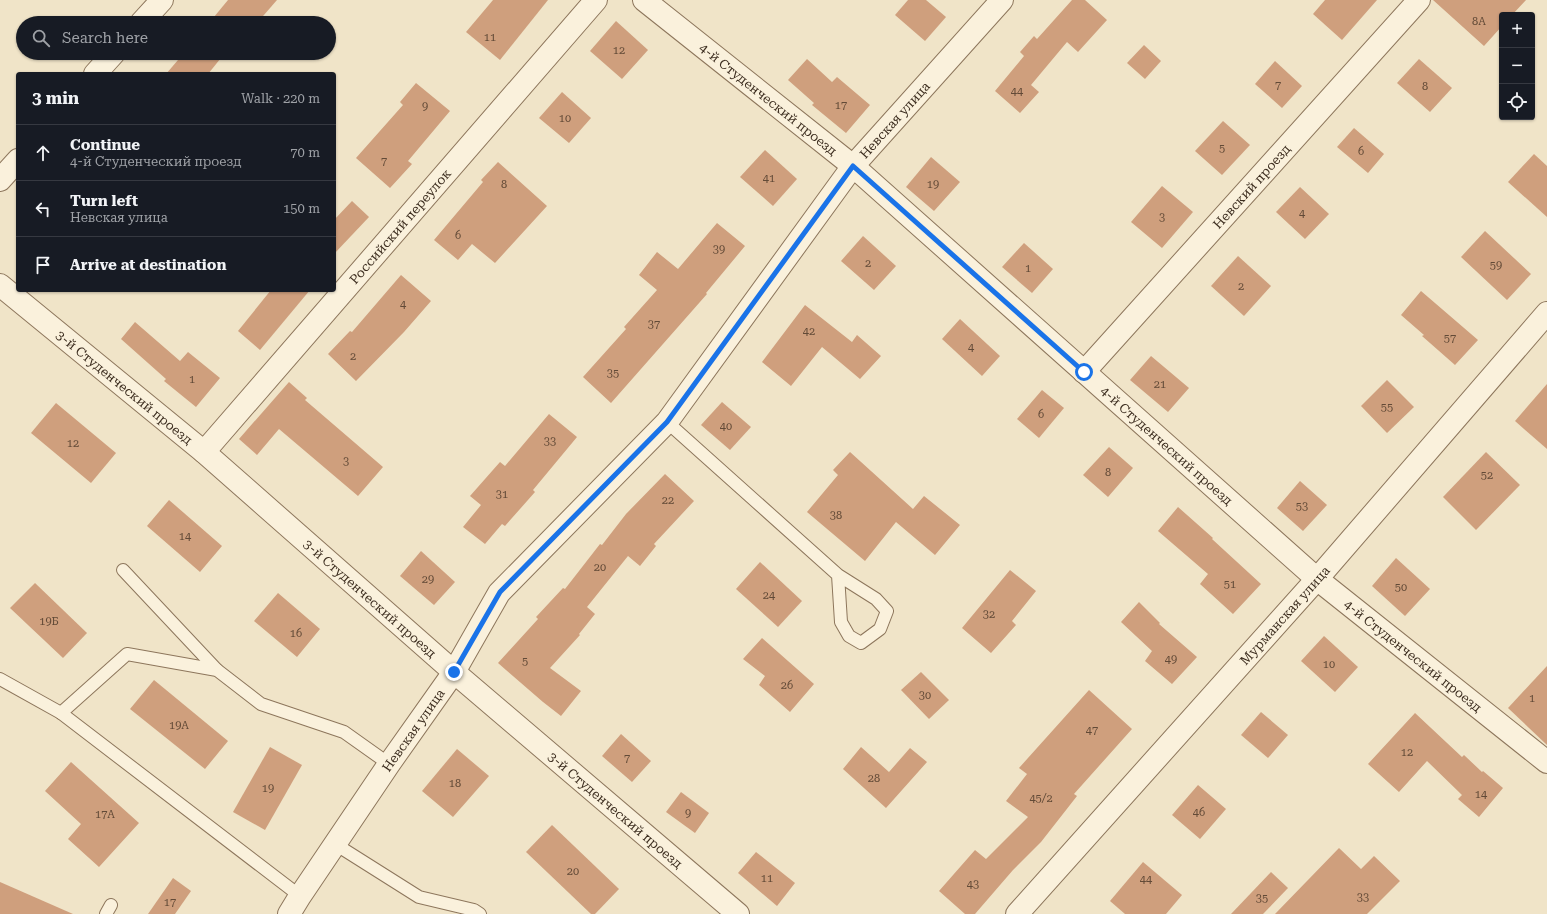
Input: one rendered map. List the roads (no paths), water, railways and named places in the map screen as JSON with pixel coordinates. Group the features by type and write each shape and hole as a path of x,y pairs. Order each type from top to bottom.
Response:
{"street":[{"path":"147,16 162,0"},
{"name":"Российский переулок","path":"204,452 596,0"},
{"name":"4-й Студенческий проезд","path":"644,0 853,166 1318,579 1547,762"},
{"name":"Невская улица","path":"295,905 389,764 454,672 500,592 667,422 853,166 1002,0"},
{"name":"Невский проезд","path":"1084,372 1419,0"},
{"path":"98,72 108,60"},
{"path":"0,180 16,162"},
{"name":"3-й Студенческий проезд","path":"0,285 204,452 454,672 738,914"},
{"name":"Мурманская улица","path":"1017,914 1318,579 1547,313"}],"lane":[{"path":"667,422 838,575 876,599 887,611 880,630 861,643 848,636 841,622 838,575"},
{"path":"123,570 218,670 261,704 344,732 389,764"},
{"path":"61,713 128,654 218,670"},
{"path":"0,679 61,713 295,905"},
{"path":"335,844 419,897 474,910 480,914"}]}
